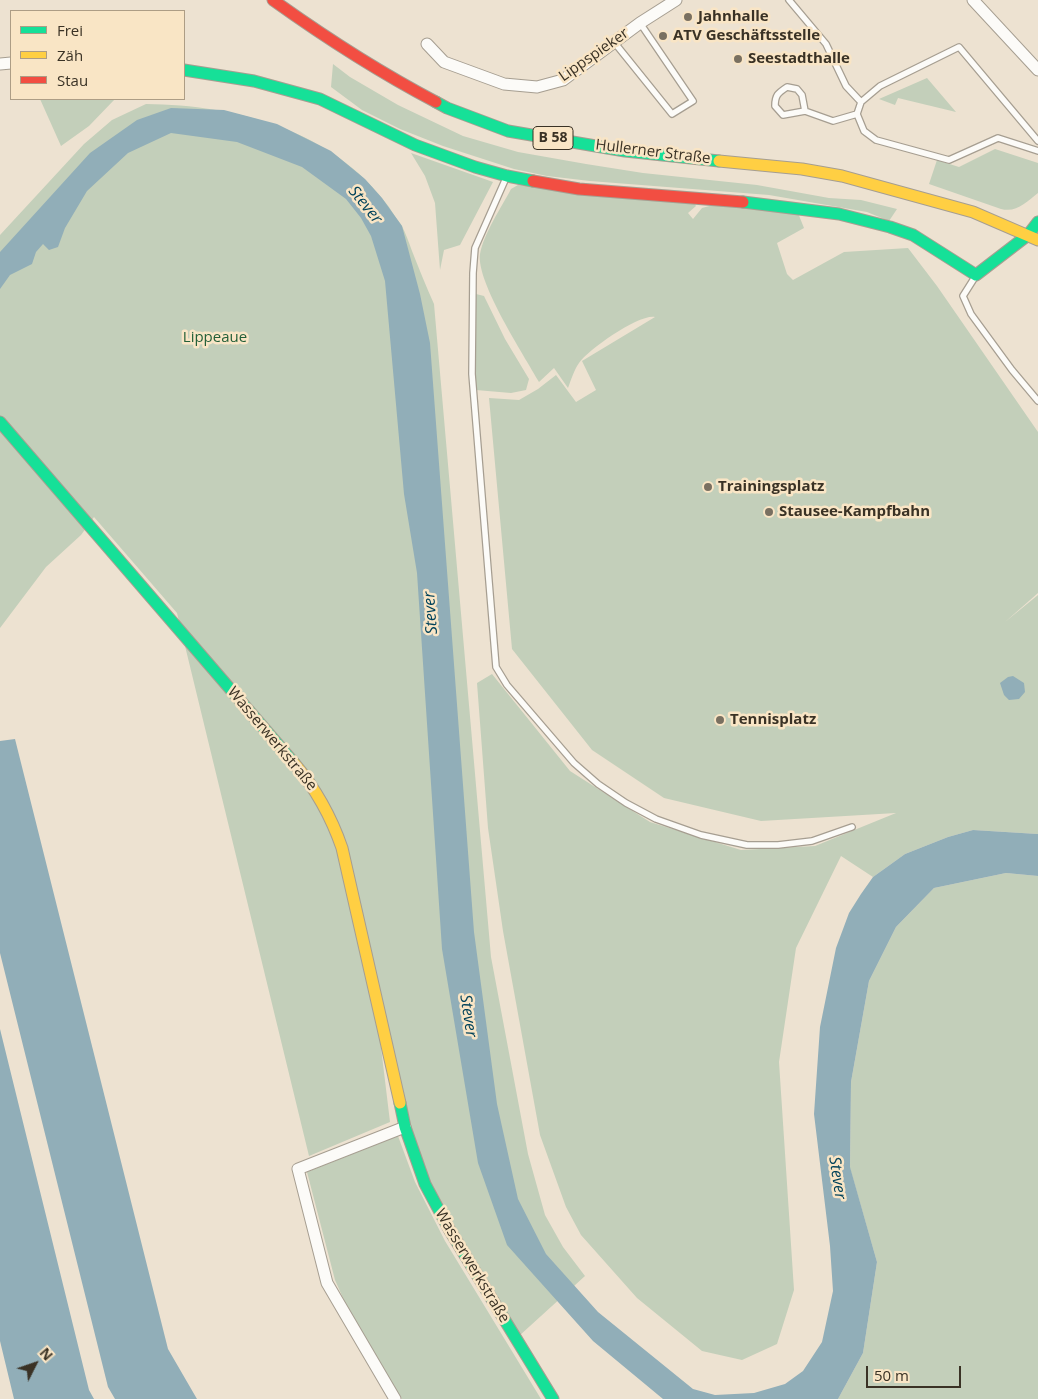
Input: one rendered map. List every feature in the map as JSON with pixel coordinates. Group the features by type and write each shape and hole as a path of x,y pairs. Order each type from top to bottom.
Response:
{"street":[{"name":"Hullerner Straße","path":"273,0 326,37 394,80 447,108 508,130 625,151 842,176 973,212 1033,238"},
{"name":"Lippspieker","path":"427,44 444,62 504,84 536,87 563,80 640,23 676,0"},
{"path":"972,0 1038,70"},
{"path":"185,70 254,81 320,99 414,145 475,168 507,176 579,189 706,198 798,208 839,214 890,227 913,235 976,275 1033,238 1038,222"},
{"name":"Wasserwerkstraße","path":"0,422 300,769 322,800 342,848 397,1099 418,1165 434,1201 465,1256 552,1399"},
{"path":"395,1399 327,1283 298,1169 405,1128"}],"lane":[{"path":"789,0 826,44 846,86 861,102"},
{"path":"614,42 672,114 693,100 640,23"},
{"path":"1038,142 959,47 880,86 861,102 857,114 864,131 876,140 949,160 998,138 1038,151"},
{"path":"805,110 802,95 797,89 787,87 777,94 774,106 783,114 805,110 833,121 857,114"},
{"path":"507,176 475,248 473,283 472,374 496,667 507,685 574,763 598,784 626,803 656,819 701,835 747,845 778,845 812,841 852,827"},
{"path":"976,275 963,296 971,314 1038,402"}],"green space":[{"path":"333,64 350,77 398,105 463,136 518,152 643,173 757,185 829,198 861,200 897,209 889,221 867,212 769,195 590,181 547,176 514,169 443,146 400,129 362,110 331,87"},
{"path":"927,78 956,112 898,98 895,105 879,99"},
{"path":"40,100 114,100 89,126 61,146"},
{"name":"Lippeaue","path":"146,104 214,110 248,117 281,127 311,141 340,159 366,181 389,207 402,226 434,304 491,957 528,1154 545,1215 563,1247 585,1276 519,1336 440,1205 416,1148 369,948 390,1122 309,1156 177,613 94,517 81,535 46,567 0,628 0,235 84,144 112,120"},
{"path":"995,149 1038,163 1038,193 1021,206 1007,210 1001,209 929,184 937,160 959,167"},
{"path":"411,153 493,182 460,245 444,250 440,270 435,203 425,176"},
{"path":"518,185 694,203 696,206 688,213 693,219 702,208 717,204 798,213 804,228 777,243 787,274 793,280 844,252 908,248 937,286 1038,432 1038,593 1005,622 1038,595 1038,834 973,830 948,837 905,854 873,877 841,856 796,948 779,1062 794,1290 777,1344 742,1360 702,1351 637,1298 581,1235 566,1207 540,1135 503,931 488,828 477,683 492,674 570,771 650,822 741,850 815,846 896,813 761,821 664,798 592,750 512,649 489,398 519,400 538,389 556,375 576,402 596,390 582,361 655,317 638,321 593,349 577,366 568,388 554,368 539,382 493,300 485,282 481,266 480,254 489,229 511,189"},
{"path":"476,294 484,296 505,339 529,379 526,390 511,393 476,390 474,350"},
{"path":"1006,873 1038,876 1038,1399 838,1399 863,1353 877,1262 850,1168 851,1082 869,981 896,927 934,888"},
{"path":"398,1136 415,1182 445,1241 541,1399 402,1399 351,1316 335,1280 307,1172"}],"water":[{"name":"Stever","path":"171,108 224,110 277,124 331,151 365,179 382,198 402,226 420,294 430,343 474,932 497,1104 518,1199 546,1254 598,1312 693,1389 715,1395 754,1393 785,1384 803,1371 822,1342 833,1291 830,1246 814,1114 820,1027 836,948 849,913 873,877 905,854 948,837 973,830 1038,834 1038,876 1006,873 934,888 896,927 869,981 851,1082 850,1167 877,1262 863,1353 838,1399 663,1399 593,1341 507,1245 478,1163 442,949 417,573 404,494 385,281 371,236 361,218 346,199 302,167 237,142 171,133 128,153 87,191 65,228 58,247 49,250 43,244 36,252 32,264 10,275 0,289 0,252 90,153 137,120"},
{"path":"1013,676 1024,683 1025,692 1019,699 1009,700 1004,695 1000,683"},
{"path":"15,739 168,1349 197,1399 115,1399 108,1387 0,953 0,741"},
{"path":"0,1029 89,1390 94,1399 14,1399 0,1341"}],"traffic: fast":[{"path":"185,70 254,81 320,99 415,145 475,167 533,181"},
{"path":"436,102 508,131 625,151 719,161"},
{"path":"743,202 839,214 890,227 913,235 976,275 1028,235 1038,222"},
{"path":"0,422 294,763"},
{"path":"400,1103 405,1127 425,1184 449,1229 553,1399"}],"traffic: slow":[{"path":"719,161 802,169 842,176 973,212 1038,240"},
{"path":"294,763 322,803 342,848 400,1103"}],"traffic: jam":[{"path":"273,0 353,54 436,102"},
{"path":"533,181 579,189 743,202"}],"place":[{"name":"Jahnhalle","path":"688,17"},
{"name":"ATV Geschäftsstelle","path":"663,36"},
{"name":"Seestadthalle","path":"738,59"},
{"name":"Trainingsplatz","path":"708,487"},
{"name":"Stausee-Kampfbahn","path":"769,512"},
{"name":"Tennisplatz","path":"720,720"}]}
